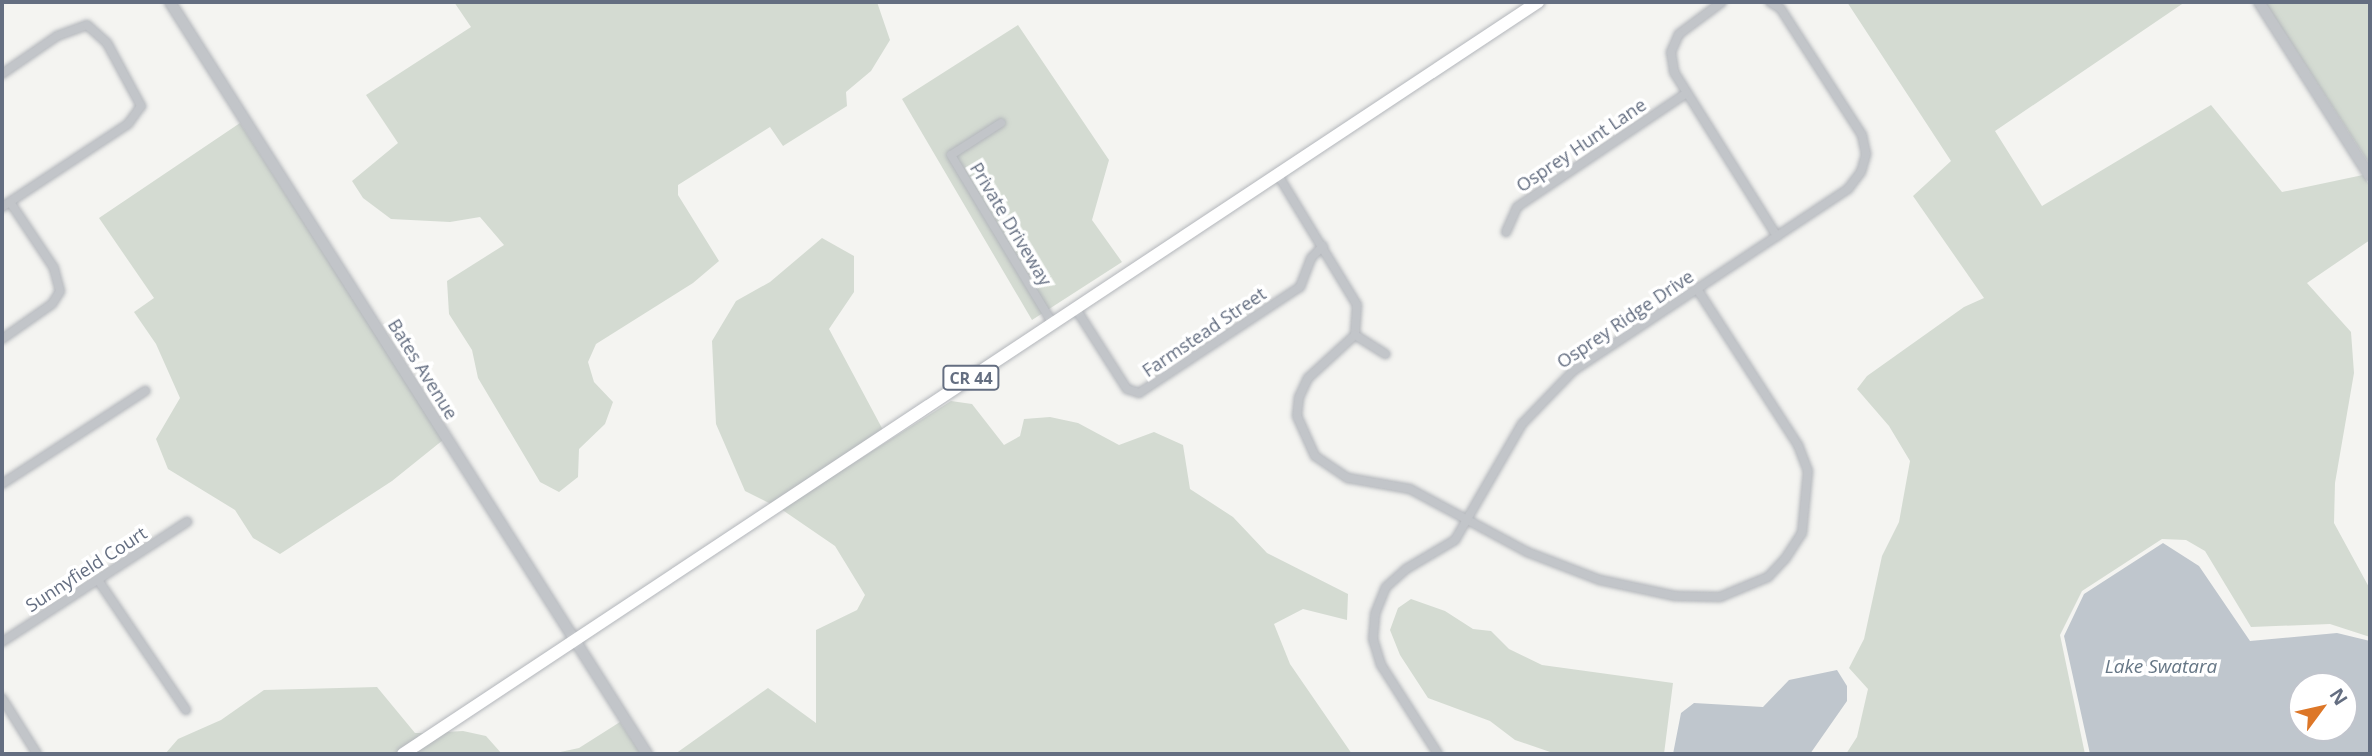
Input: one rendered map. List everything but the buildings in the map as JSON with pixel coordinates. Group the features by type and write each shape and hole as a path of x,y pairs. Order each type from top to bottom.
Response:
{"main road":[{"name":"CR 44","path":"403,754 1538,2"}],"street":[{"name":"Bates Avenue","path":"170,2 647,754"},
{"path":"1722,2 1679,34 1671,52 1674,72 1685,94 1777,236"},
{"name":"Osprey Ridge Drive","path":"1438,754 1381,665 1373,639 1375,614 1386,587 1406,569 1444,550 1468,521 1522,424 1573,371 1847,189 1861,172 1866,154 1862,135 1780,8 1770,2"},
{"path":"2259,2 2370,176"},
{"path":"2,74 57,36 91,26 124,70 141,106 128,124 2,207"},
{"name":"Osprey Hunt Lane","path":"1506,232 1517,207 1685,94"},
{"name":"Private Driveway","path":"1001,124 951,155 1053,324"},
{"path":"1278,175 1357,305 1355,335 1308,377 1297,416 1303,438 1329,470 1348,478 1410,489 1527,552 1600,580 1675,596 1732,593 1768,577 1786,559 1802,533 1808,471 1798,444 1697,289"},
{"path":"2,339 52,304 60,291 54,268 10,202"},
{"name":"Farmstead Street","path":"1076,309 1127,388 1139,393 1300,288 1311,258 1323,246"},
{"path":"1355,335 1385,354"},
{"path":"2,484 145,390"},
{"name":"Sunnyfield Court","path":"2,642 187,522"},
{"path":"98,580 186,710"},
{"path":"2,698 37,754"}],"shaded area":[{"path":"454,2 877,2 890,40 871,71 846,92 847,106 783,146 770,127 678,185 678,195 719,261 693,283 596,344 588,362 594,382 613,402 605,424 579,449 578,477 559,492 540,482 478,378 472,350 449,314 447,281 504,245 480,217 450,222 391,219 363,198 352,181 398,143 366,95 471,27"},
{"path":"1847,2 2185,2 1995,131 2042,206 2211,105 2282,192 2363,175 2370,186 2370,240 2307,283 2351,332 2354,373 2335,483 2334,523 2370,589 2370,637 2330,624 2251,627 2205,551 2186,540 2162,539 2082,591 2060,635 2085,754 1846,754 1857,737 1868,689 1849,668 1864,639 1882,556 1899,522 1910,461 1889,426 1857,389 1867,376 1964,307 1984,298 1913,196 1951,161"},
{"path":"2265,2 2370,2 2370,165"},
{"path":"1018,25 1109,160 1092,220 1122,262 1032,320 902,99"},
{"path":"240,123 443,440 392,481 280,554 253,538 235,510 168,469 156,439 180,398 156,344 134,312 154,298 99,218"},
{"path":"822,238 854,256 854,292 829,329 883,430 771,504 745,491 716,424 712,341 736,301 770,282"},
{"path":"951,401 972,404 1004,445 1020,436 1024,419 1050,417 1078,423 1119,445 1154,432 1183,445 1190,489 1233,517 1267,553 1348,594 1347,620 1303,609 1274,624 1290,664 1352,754 675,754 768,688 816,723 816,630 857,610 865,595 835,546 781,509"},
{"path":"1411,599 1445,611 1473,629 1491,631 1509,649 1542,665 1673,683 1664,754 1556,754 1515,740 1490,721 1428,698 1400,655 1390,630 1398,608"},
{"path":"377,687 415,733 426,733 394,754 165,754 178,739 221,720 264,690"},
{"path":"620,722 641,754 551,754 579,748"},
{"path":"463,731 486,736 502,754 412,754 446,732"}],"water":[{"name":"Lake Swatara","path":"2163,543 2199,566 2250,641 2337,633 2370,641 2370,754 2090,754 2064,636 2084,594"},
{"path":"1837,670 1847,686 1847,701 1810,754 1673,754 1681,713 1694,703 1763,707 1789,680"}]}
